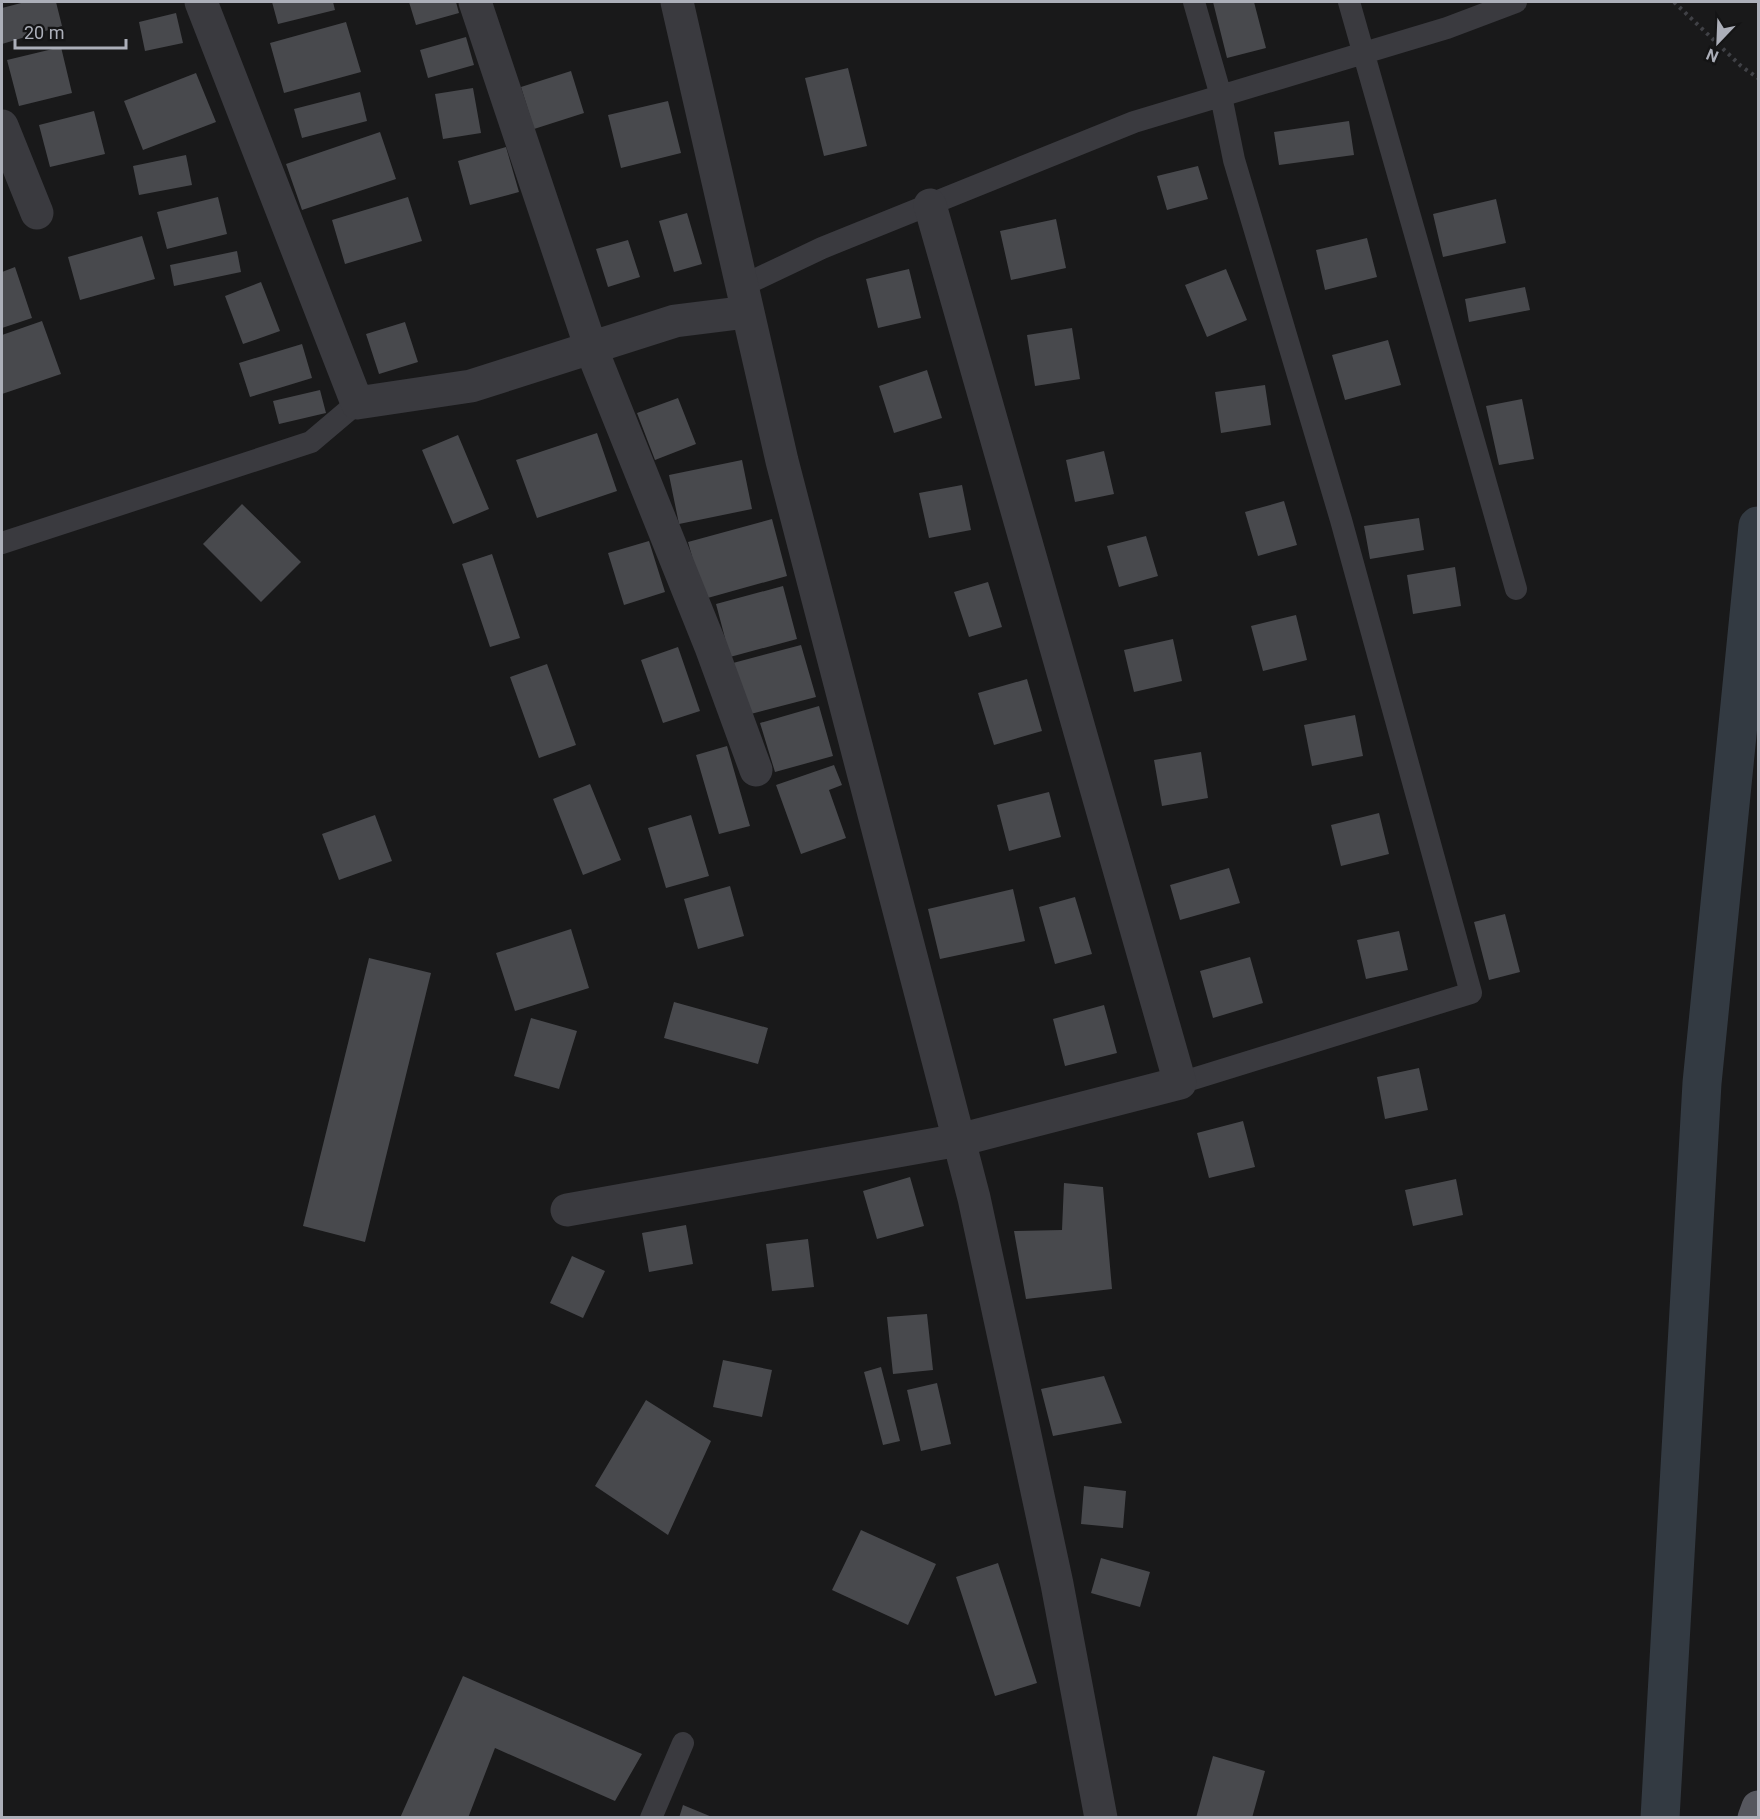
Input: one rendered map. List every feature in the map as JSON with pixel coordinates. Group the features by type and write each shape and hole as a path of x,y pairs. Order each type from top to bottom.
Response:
{"main road":[{"path":"1754,1818 1758,1807"}],"street":[{"path":"201,2 357,403 471,386 745,299"},
{"path":"475,2 591,348 711,647 756,770"},
{"path":"677,2 782,461 974,1198 1057,1584 1101,1818"},
{"path":"2,126 37,213"},
{"path":"567,1210 959,1140 1180,1083 930,205"}],"lane":[{"path":"1180,1083 1471,993 1341,520 1234,160 1221,96 1194,2"},
{"path":"1349,2 1516,589"},
{"path":"745,299 822,248 1134,122 1447,28 1508,3"},
{"path":"2,543 311,442 357,403"},
{"path":"651,1818 683,1743"}],"path":[{"path":"1674,2 1741,66 1758,78"}],"building":[{"path":"25,2 56,2 62,26 2,44 2,8"},
{"path":"272,2 333,2 335,10 278,24"},
{"path":"409,2 456,2 459,13 416,25"},
{"path":"1213,2 1254,2 1266,48 1227,58"},
{"path":"176,13 183,43 145,51 139,22"},
{"path":"346,22 361,72 284,93 270,43"},
{"path":"466,37 474,65 428,78 420,50"},
{"path":"61,47 72,93 19,106 7,60"},
{"path":"848,68 867,146 824,156 805,78"},
{"path":"571,71 584,113 534,129 521,87"},
{"path":"196,73 216,122 143,150 124,101"},
{"path":"473,88 481,133 443,139 435,94"},
{"path":"360,92 367,121 302,138 294,109"},
{"path":"668,101 681,153 621,168 608,115"},
{"path":"94,111 105,154 50,167 39,125"},
{"path":"1349,121 1354,155 1279,165 1274,132"},
{"path":"380,132 396,179 302,210 286,164"},
{"path":"506,147 519,192 470,205 458,161"},
{"path":"186,155 192,185 139,195 133,166"},
{"path":"1198,166 1208,199 1167,210 1157,176"},
{"path":"218,197 227,234 167,249 157,212"},
{"path":"408,197 422,241 345,264 332,220"},
{"path":"1496,199 1506,243 1443,257 1433,214"},
{"path":"687,213 702,264 674,272 659,221"},
{"path":"1056,219 1066,268 1011,280 1000,231"},
{"path":"142,236 155,279 80,300 68,257"},
{"path":"1367,238 1377,277 1325,290 1316,250"},
{"path":"628,240 640,277 608,287 596,249"},
{"path":"237,251 241,272 174,286 170,265"},
{"path":"15,267 32,318 2,328 2,272"},
{"path":"909,269 921,318 878,328 866,279"},
{"path":"1226,269 1247,320 1207,337 1185,285"},
{"path":"261,282 280,331 243,344 225,296"},
{"path":"1525,287 1530,310 1469,322 1465,299"},
{"path":"42,321 61,374 2,394 2,335"},
{"path":"405,322 418,362 379,374 366,334"},
{"path":"1072,328 1080,379 1035,386 1027,335"},
{"path":"1388,340 1401,385 1345,400 1332,355"},
{"path":"302,344 312,378 250,397 239,363"},
{"path":"927,370 942,418 894,433 879,386"},
{"path":"1265,385 1271,425 1221,433 1215,392"},
{"path":"320,390 326,413 279,424 273,401"},
{"path":"678,398 696,444 655,460 637,413"},
{"path":"1522,399 1534,459 1499,465 1486,406"},
{"path":"597,433 617,491 537,518 516,460"},
{"path":"458,435 489,509 453,524 422,450"},
{"path":"1104,451 1114,494 1075,502 1066,460"},
{"path":"742,460 752,509 679,524 669,475"},
{"path":"962,485 971,530 929,538 919,493"},
{"path":"1284,501 1297,545 1258,556 1245,512"},
{"path":"242,504 301,562 261,602 203,544"},
{"path":"1419,518 1424,550 1370,559 1364,526"},
{"path":"772,519 787,576 704,599 688,542"},
{"path":"1146,536 1158,576 1119,587 1107,546"},
{"path":"649,541 665,592 624,605 608,553"},
{"path":"492,554 520,638 490,647 462,564"},
{"path":"1455,567 1461,606 1413,614 1407,575"},
{"path":"988,582 1002,627 969,637 954,592"},
{"path":"783,586 797,639 730,657 716,604"},
{"path":"1296,615 1307,660 1263,671 1251,626"},
{"path":"1173,639 1182,681 1134,692 1124,650"},
{"path":"801,645 816,697 747,715 733,663"},
{"path":"678,647 700,711 663,723 641,660"},
{"path":"547,664 576,745 539,758 510,677"},
{"path":"1027,679 1042,731 994,745 978,693"},
{"path":"819,706 833,756 775,772 760,723"},
{"path":"1355,715 1363,756 1312,766 1304,725"},
{"path":"727,746 750,826 719,834 696,755"},
{"path":"1201,752 1208,798 1162,806 1154,760"},
{"path":"834,765 842,785 829,790 846,838 801,854 776,785"},
{"path":"590,784 621,860 583,875 553,799"},
{"path":"1049,792 1061,837 1009,851 997,805"},
{"path":"1379,813 1389,854 1341,866 1331,825"},
{"path":"375,815 392,861 339,880 322,834"},
{"path":"691,815 709,876 666,888 648,828"},
{"path":"1229,868 1240,903 1180,920 1170,885"},
{"path":"730,886 744,936 698,949 684,899"},
{"path":"1013,889 1025,941 940,959 928,909"},
{"path":"1075,897 1092,954 1055,964 1039,907"},
{"path":"1505,914 1520,972 1489,980 1474,922"},
{"path":"571,929 589,988 515,1011 496,953"},
{"path":"1399,931 1408,970 1366,979 1357,940"},
{"path":"1250,957 1263,1003 1213,1018 1200,971"},
{"path":"369,958 431,973 365,1242 303,1226"},
{"path":"674,1002 768,1028 758,1064 664,1038"},
{"path":"1104,1005 1117,1053 1065,1066 1053,1019"},
{"path":"531,1018 577,1031 559,1089 514,1076"},
{"path":"1419,1068 1428,1110 1385,1119 1377,1077"},
{"path":"1243,1121 1255,1167 1209,1178 1197,1133"},
{"path":"910,1177 924,1226 877,1239 863,1191"},
{"path":"1456,1179 1463,1215 1413,1226 1405,1190"},
{"path":"1064,1183 1103,1187 1112,1289 1026,1299 1014,1231 1062,1230"},
{"path":"686,1225 693,1264 649,1272 642,1233"},
{"path":"808,1239 814,1287 772,1291 766,1244"},
{"path":"572,1256 605,1271 583,1318 550,1303"},
{"path":"927,1314 933,1370 893,1374 887,1317"},
{"path":"723,1360 772,1370 762,1417 713,1407"},
{"path":"881,1367 900,1441 883,1445 864,1372"},
{"path":"1104,1376 1122,1423 1053,1436 1041,1389"},
{"path":"937,1383 951,1444 921,1451 907,1390"},
{"path":"646,1400 711,1441 668,1535 595,1486"},
{"path":"1084,1486 1126,1491 1123,1528 1081,1524"},
{"path":"861,1530 936,1564 908,1625 832,1590"},
{"path":"1101,1558 1150,1572 1140,1607 1091,1593"},
{"path":"998,1563 1037,1683 995,1696 956,1577"},
{"path":"463,1676 642,1754 615,1801 495,1748 468,1818 400,1818"},
{"path":"1213,1756 1265,1771 1252,1818 1196,1818"},
{"path":"683,1805 712,1817 712,1818 679,1818"}],"waterway":[{"path":"1660,1818 1702,1083 1758,526"}]}
